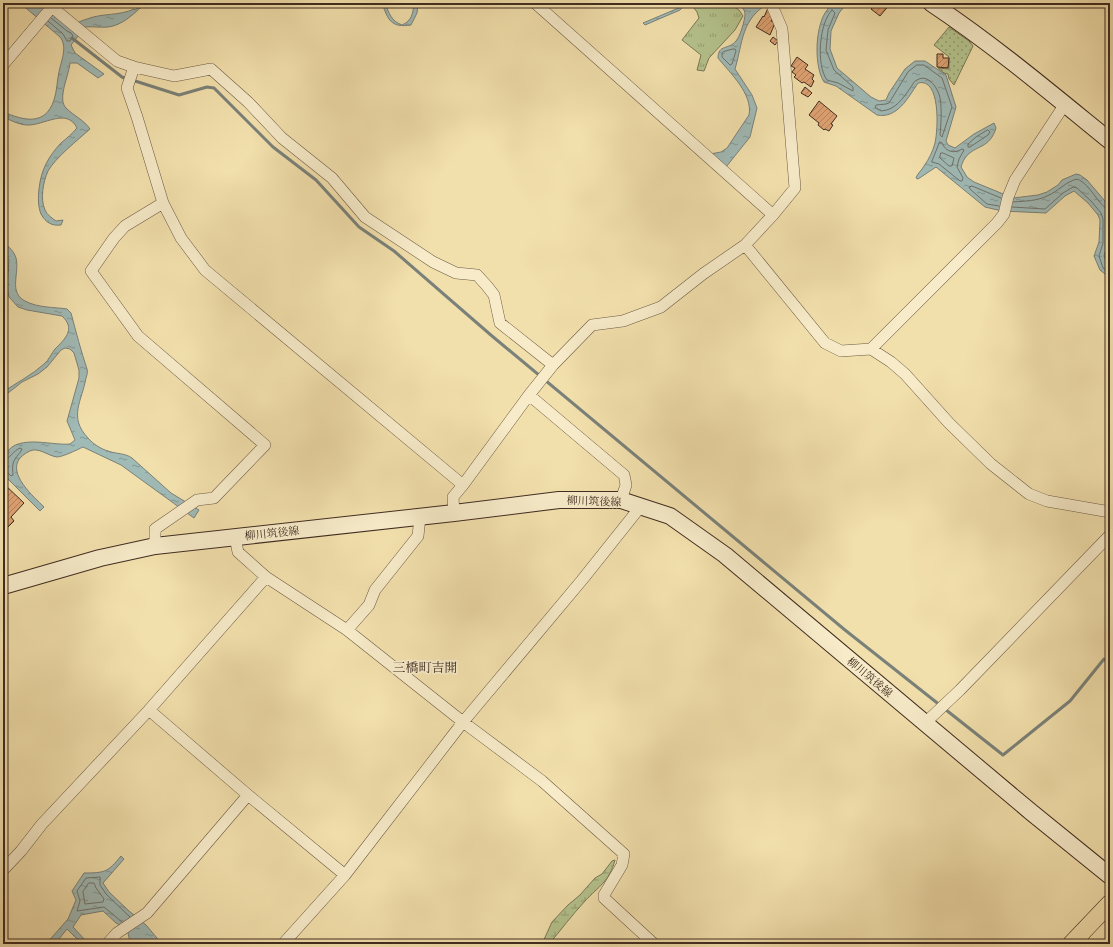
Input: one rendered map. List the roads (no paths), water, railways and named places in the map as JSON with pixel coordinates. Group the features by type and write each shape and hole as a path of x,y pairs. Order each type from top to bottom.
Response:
{"main road":[{"path":"930,3 991,45 1110,141"},
{"name":"柳川筑後線","path":"3,586 100,558 180,542 420,517 559,500 621,500 670,516 725,555 1110,876"},
{"path":"1070,944 1110,903"}],"street":[{"path":"535,3 773,215"},
{"path":"3,65 49,5 117,61 134,67 174,76 211,69 248,102 282,138 332,178 365,217 433,262 456,273 477,275 488,286 494,295 500,323 552,365"},
{"path":"454,513 453,497 528,395 552,365 592,326 623,320 661,307 745,244 773,215 795,188 782,29 772,5"},
{"path":"134,67 127,88 163,203 181,238 205,270 463,485"},
{"path":"871,349 997,223 1004,214 1008,197 1015,180 1065,104"},
{"path":"155,546 155,529 197,500 214,498 265,445 138,336 91,271 114,238 125,226 163,203"},
{"path":"745,244 825,343 841,350 871,349 891,362 949,423 991,464 1029,494 1047,502 1110,512"},
{"path":"528,395 624,475 626,485 621,500"},
{"path":"283,944 345,875 463,722 567,598 641,506"},
{"path":"347,630 369,606 375,590 418,536 420,517"},
{"path":"925,723 960,690 1110,535"},
{"path":"235,537 238,552 266,577 347,630 463,722 542,781 624,854 622,865 604,894 604,898 654,944"},
{"path":"3,870 21,851 42,824 149,710 266,577"},
{"path":"149,710 248,795 345,875"},
{"path":"107,944 118,933 147,913 248,795"}],"water":[{"path":"20,3 39,3 70,28 93,17 135,10 143,3 146,3 127,19 118,24 109,27 79,28 79,35 71,45 75,53 104,74 98,78 77,63 70,63 63,93 64,104 66,108 85,123 90,129 56,160 48,171 45,180 42,196 43,206 48,215 56,221 63,220 61,225 50,223 45,220 41,214 38,202 40,182 43,170 52,153 77,128 73,122 61,118 33,125 24,125 3,117 3,112 26,119 39,118 50,109 56,93 64,50 64,45 60,37"},
{"path":"382,3 385,3 393,19 402,25 410,19 414,3 418,3 417,13 411,25 404,26 391,22"},
{"path":"684,3 686,3 680,10 645,25 643,23 681,7"},
{"path":"735,3 769,3 753,16 744,32 735,69 752,95 757,108 750,137 726,167 710,154 721,152 727,148 749,115 748,99 740,84 718,58 718,54 722,49 736,41 742,28 745,12 742,7"},
{"path":"832,3 847,3 839,13 831,31 830,49 837,68 871,97 879,101 886,100 905,69 915,61 925,61 946,75 956,107 946,141 948,145 955,148 974,134 994,123 996,128 992,137 984,145 967,155 961,167 967,177 974,182 1013,198 1038,195 1047,192 1058,185 1062,180 1076,174 1087,180 1110,207 1110,278 1100,270 1094,256 1099,242 1100,220 1098,215 1088,203 1074,191 1065,196 1046,213 1002,211 985,207 936,167 918,179 916,178 929,158 935,143 937,117 934,96 931,88 925,83 918,83 906,101 896,111 890,114 877,115 836,86 824,82 817,58 818,38 822,20"},
{"path":"3,242 9,247 16,258 16,287 17,293 20,297 35,305 67,309 71,313 87,371 78,409 79,423 82,430 90,440 100,448 132,458 171,493 199,510 194,518 121,465 83,447 59,457 33,450 27,452 20,458 17,464 19,478 23,485 44,507 40,511 3,474 4,458 9,450 15,445 33,442 70,444 75,440 67,421 79,378 79,370 74,353 70,349 65,348 61,350 47,367 38,374 22,382 3,397 3,392 34,372 49,359 55,349 68,334 69,330 66,321 62,316 18,307 9,297 7,287 9,260 3,252"},
{"path":"121,856 124,859 103,883 109,892 146,925 162,944 132,944 124,927 116,923 103,911 81,915 73,927 85,940 83,941 76,938 67,929 55,944 46,944 68,919 76,900 72,891 84,873 102,872 113,865"}],"waterway":[{"path":"72,38 122,77 127,79"},
{"path":"132,80 179,95 207,87 214,88 273,147 316,180 359,227 394,251 492,336 845,630 1003,755 1070,701 1104,659 1110,664"}],"district":[{"name":"三橋町吉開","path":"425,667"}]}
